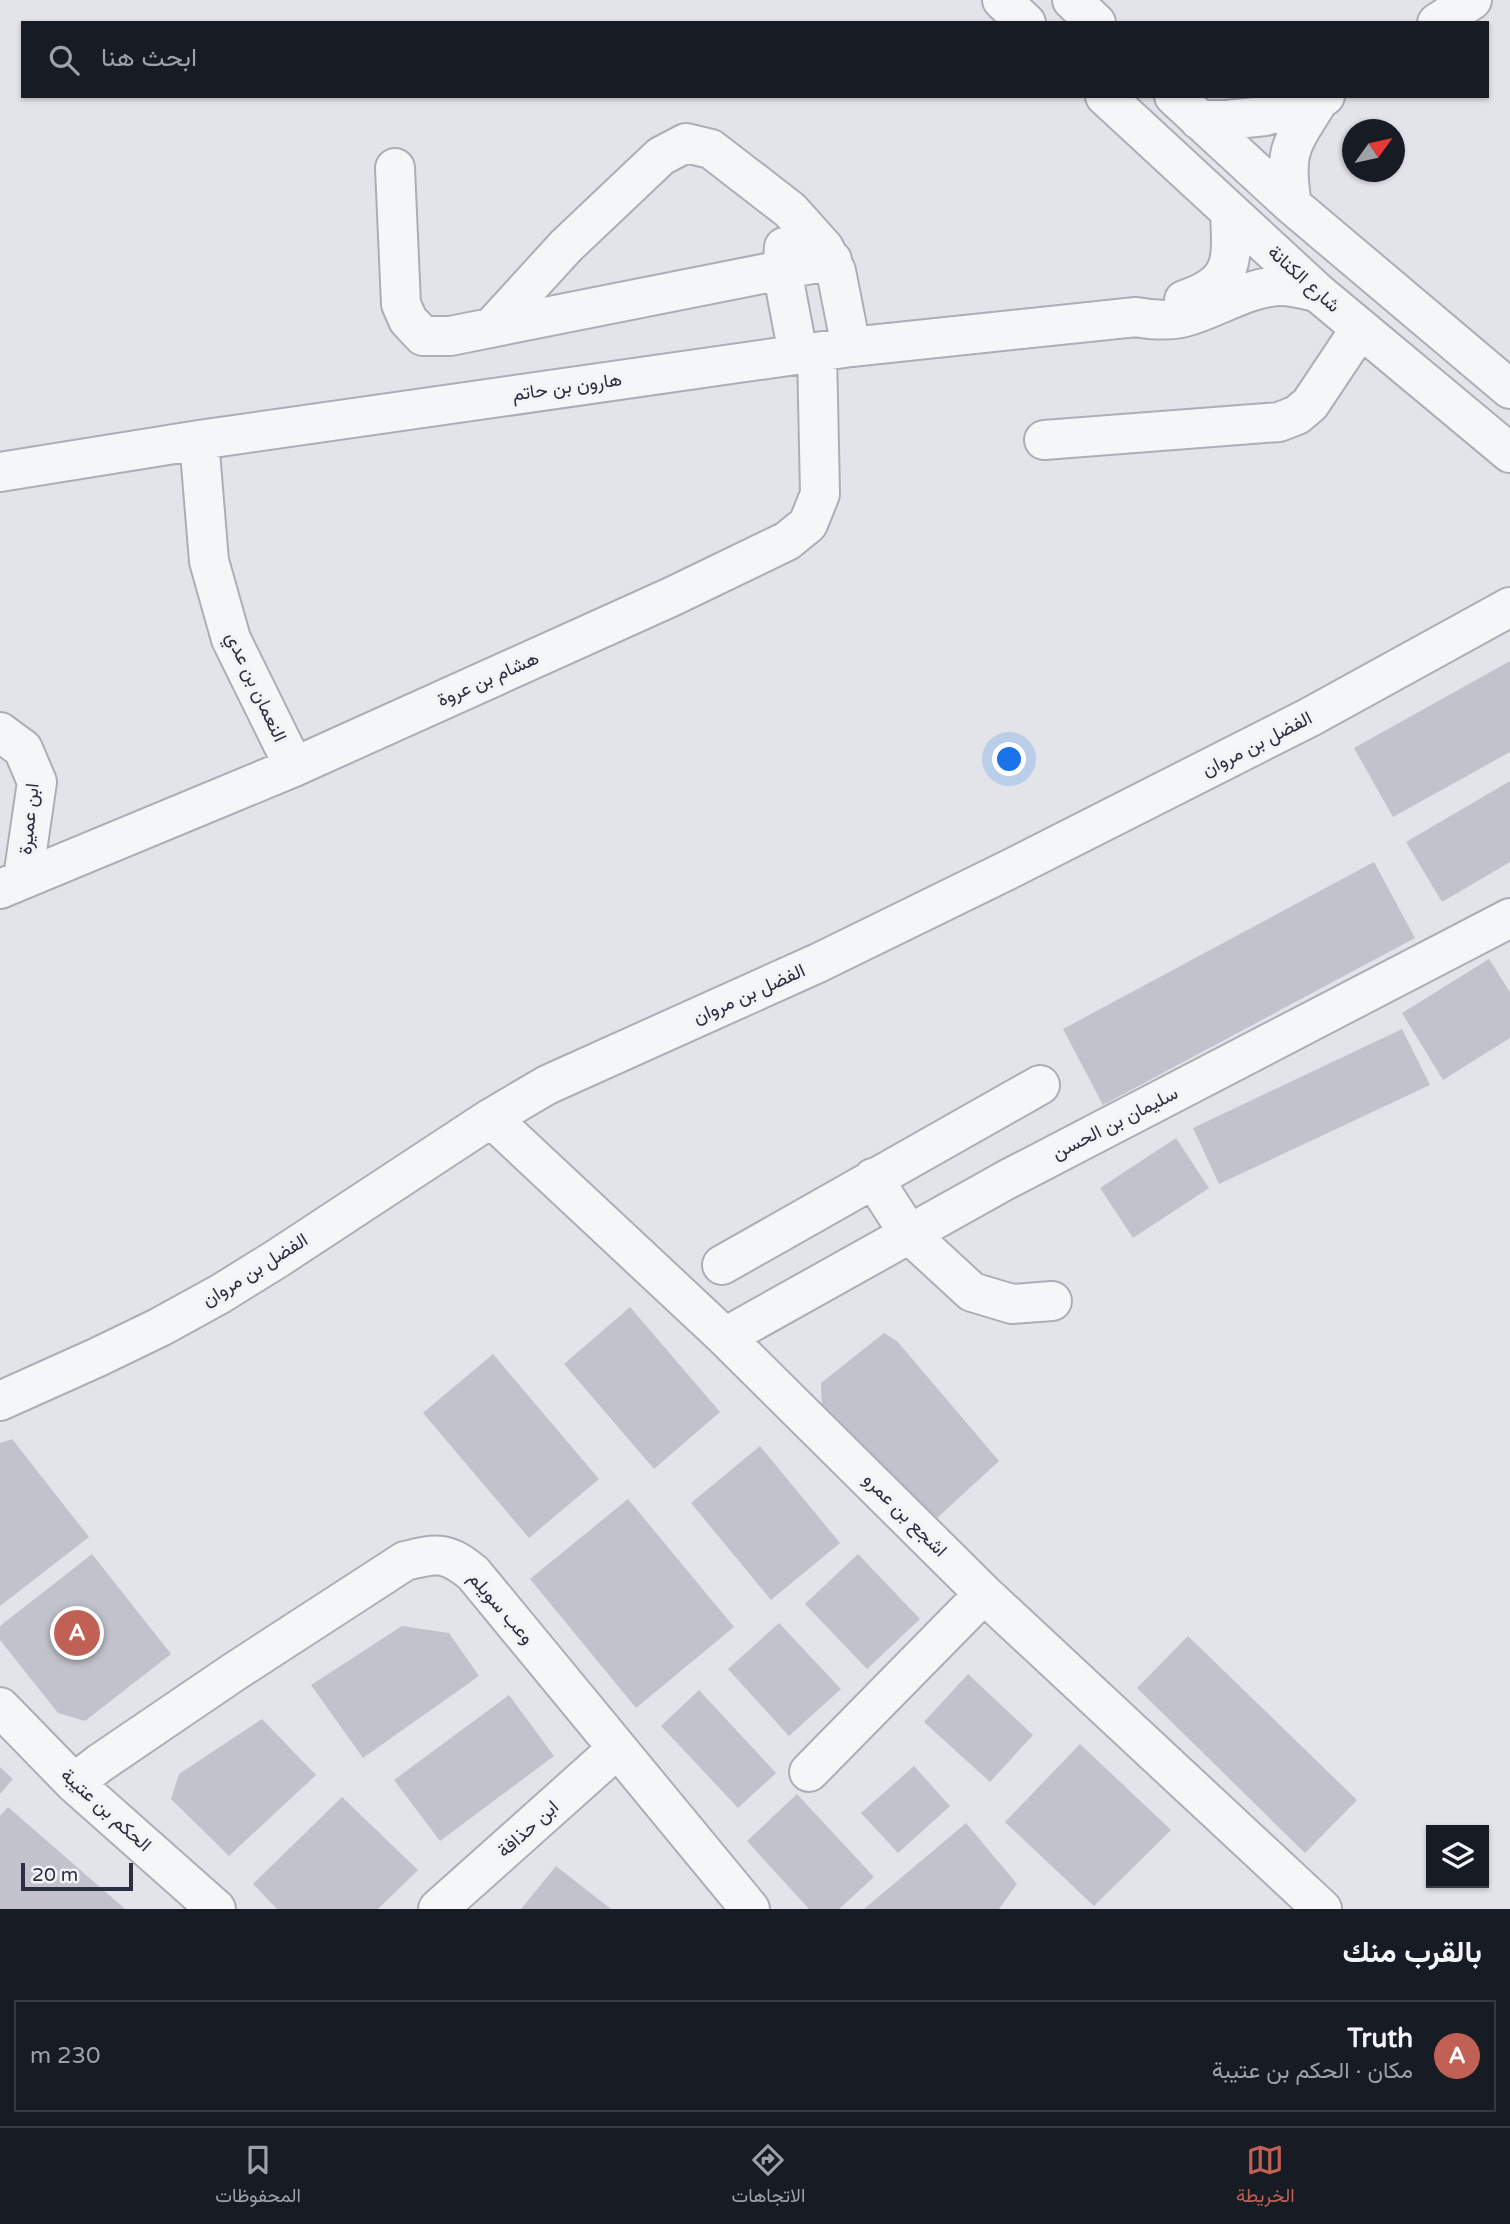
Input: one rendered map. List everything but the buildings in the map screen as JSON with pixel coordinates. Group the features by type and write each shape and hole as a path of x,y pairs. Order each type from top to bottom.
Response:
{"street":[{"path":"1002,0 1024,21"},
{"path":"1072,0 1094,21"},
{"path":"1440,21 1472,0"},
{"name":"شارع الكنانة","path":"1107,98 1317,292 1510,453"},
{"path":"1187,108 1227,120 1265,116 1322,98"},
{"path":"1293,205 1288,178 1289,152 1322,98"},
{"path":"1187,108 1293,205 1510,389"},
{"path":"492,327 566,247 651,165 661,156 687,143 711,149 790,210 814,235 832,260 844,308 822,351"},
{"path":"395,168 401,304 408,320 423,336 450,336 832,260"},
{"path":"790,210 782,270 822,351"},
{"name":"هارون بن حاتم","path":"1136,317 1150,309 1203,294 1215,286 1230,261 1230,212"},
{"name":"هارون بن حاتم","path":"0,472 199,440 822,351 1136,317 1152,320 1184,317 1266,288 1284,286 1317,292"},
{"path":"1044,440 1279,422 1297,415 1310,404 1360,329"},
{"name":"هشام بن عروة","path":"11,883 294,767 658,603 787,541 808,524 820,494 822,351"},
{"name":"النعمان بن عدي","path":"199,440 209,561 231,639 294,767"},
{"name":"الفضل بن مروان","path":"0,1401 110,1351 220,1294 491,1118 547,1085 818,963 1039,855 1310,717 1510,607"},
{"name":"ابن عميرة","path":"0,732 23,748 37,782 11,883"},
{"name":"سليمان بن الحسن","path":"725,1337 1006,1180 1510,918"},
{"path":"722,1265 1040,1085"},
{"name":"اشجع بن عمرو","path":"491,1118 725,1337 984,1594 1322,1909"},
{"path":"873,1178 909,1234 972,1292 1012,1304 1052,1301"},
{"name":"وعب سويلم","path":"74,1783 234,1672 405,1561 433,1554 456,1559 473,1573 750,1909"},
{"path":"809,1772 984,1594"},
{"name":"الحكم بن عتيبة","path":"0,1707 74,1783 216,1909"},
{"name":"ابن حذافة","path":"438,1909 617,1749"}],"place":[{"name":"Truth","path":"77,1633"}]}
